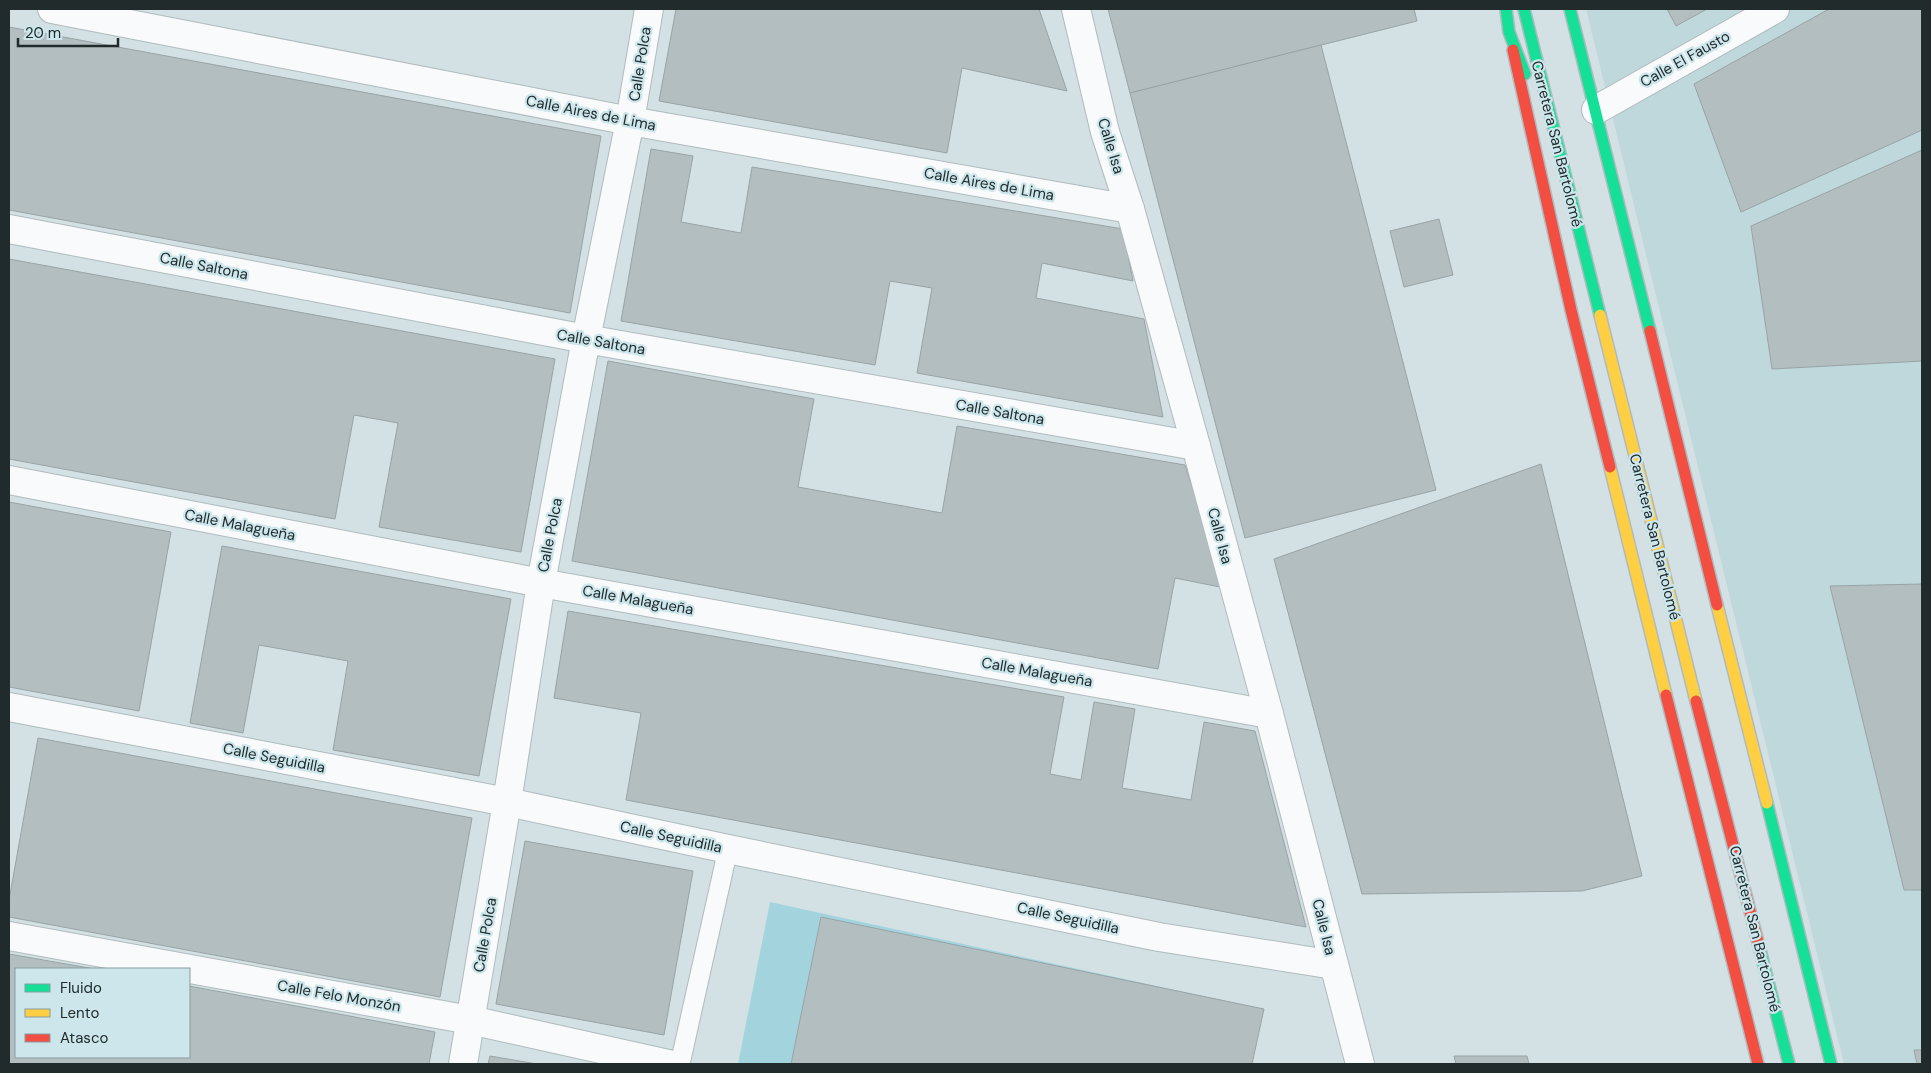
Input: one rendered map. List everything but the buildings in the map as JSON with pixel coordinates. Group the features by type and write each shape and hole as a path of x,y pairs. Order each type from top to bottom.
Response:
{"street":[{"name":"Calle Aires de Lima","path":"52,9 630,121 1130,209"},
{"name":"Calle Polca","path":"463,1064 541,583 586,339 630,121 649,9"},
{"name":"Calle Isa","path":"1076,9 1105,132 1130,209 1196,446 1269,714 1360,1064"},
{"path":"1504,9 1509,32 1540,115 1580,236"},
{"name":"Carretera San Bartolomé","path":"1524,9 1789,1064"},
{"path":"1570,9 1831,1064"},
{"name":"Calle El Fausto","path":"1596,110 1775,9"},
{"name":"Carretera San Bartolomé","path":"1509,32 1571,310 1758,1064"},
{"name":"Calle Saltona","path":"9,229 586,339 1196,446"},
{"name":"Calle Malagueña","path":"9,480 541,583 1269,714"},
{"name":"Calle Seguidilla","path":"9,707 507,802 1159,937 1334,965"},
{"name":"Calle Felo Monzón","path":"9,936 185,968"},
{"name":"Calle Felo Monzón","path":"190,969 470,1020 668,1064"}],"lane":[{"path":"680,1064 728,849"}],"shaded area":[{"path":"1586,9 1922,9 1922,1064 1844,1064"},
{"path":"770,902 1262,1009 1252,1064 738,1064"}],"traffic: fast":[{"path":"1506,9 1509,32 1525,74"},
{"path":"1524,9 1600,315"},
{"path":"1570,9 1650,331"},
{"path":"1767,803 1831,1064"},
{"path":"1760,950 1789,1064"}],"traffic: slow":[{"path":"1600,315 1696,701"},
{"path":"1610,467 1666,695"},
{"path":"1717,605 1767,803"}],"traffic: jam":[{"path":"1513,50 1571,310 1610,467"},
{"path":"1650,331 1717,605"},
{"path":"1666,695 1758,1064"},
{"path":"1696,701 1760,950"}]}
